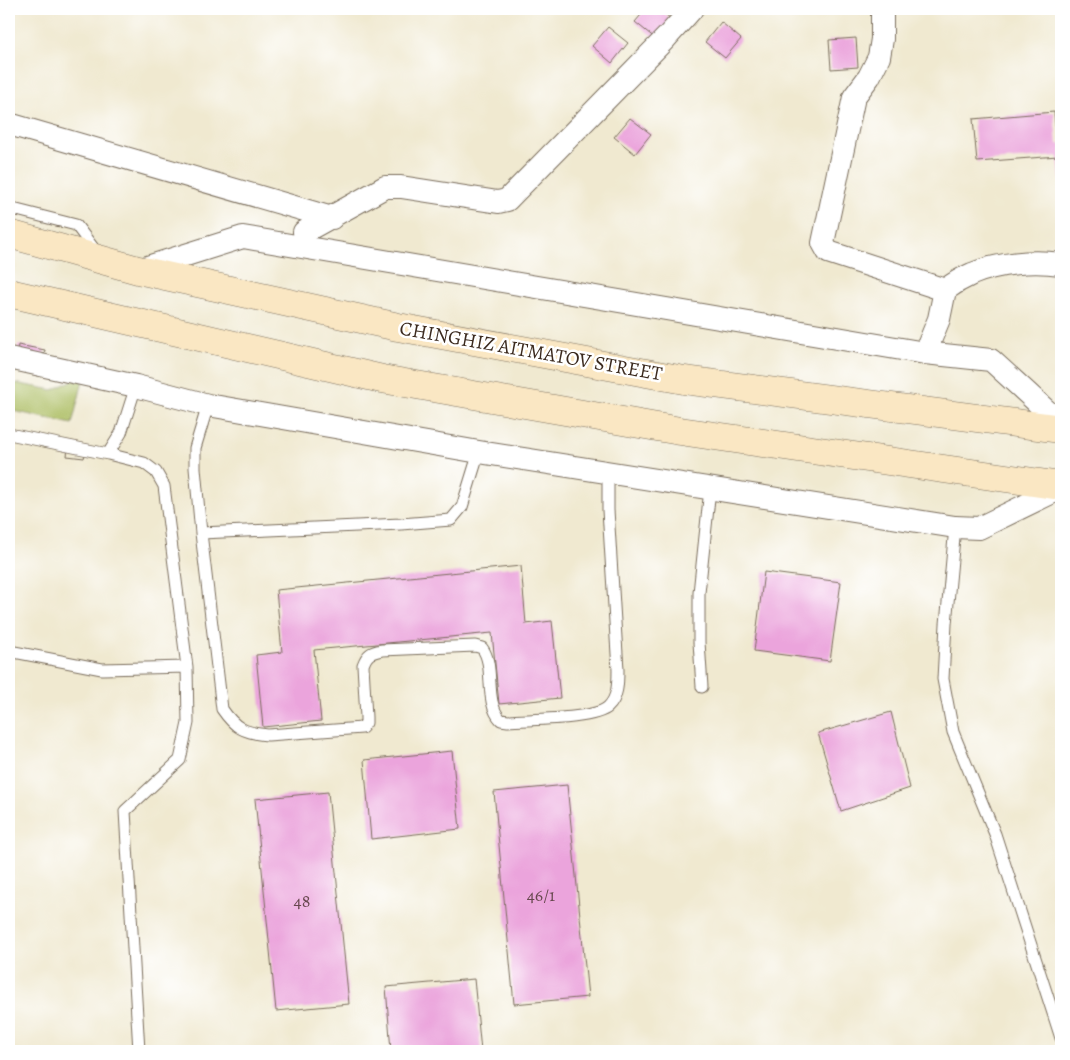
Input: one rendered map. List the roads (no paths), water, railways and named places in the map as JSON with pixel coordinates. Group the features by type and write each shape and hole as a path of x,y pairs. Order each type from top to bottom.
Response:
{"main road":[{"name":"CHINGHIZ AITMATOV STREET","path":"9,234 138,270 398,327 684,380 1061,429"},
{"path":"9,293 382,379 680,431 1061,487"}],"street":[{"path":"304,232 385,187 401,187 498,202 507,200 666,38 692,9"},
{"path":"882,9 882,39 879,57 869,77 854,97 824,243 828,252 945,290"},
{"path":"9,124 332,218"},
{"path":"138,270 243,238 925,353 991,360 1061,424"},
{"path":"925,353 939,319 945,290 971,274 999,265 1044,262 1061,264"},
{"path":"9,358 136,386 208,405 480,452 955,527 979,528 1061,487"}],"lane":[{"path":"9,208 76,226 103,261"},
{"path":"108,454 121,433 136,386"},
{"path":"208,405 195,448 195,468 222,709 238,728 256,734 268,735 362,728 366,723 363,665 366,657 372,652 475,646 482,648 492,708 501,720 589,716 608,707 617,692 618,670 608,510 608,472"},
{"path":"9,434 144,463 156,472 164,486 187,667 188,723 180,760 125,811 139,1051"},
{"path":"201,533 451,520 462,507 480,452"},
{"path":"702,687 699,642 699,593 710,489"},
{"path":"955,527 943,679 953,732 995,834 1061,1038"},
{"path":"9,652 102,669 187,667"}]}
